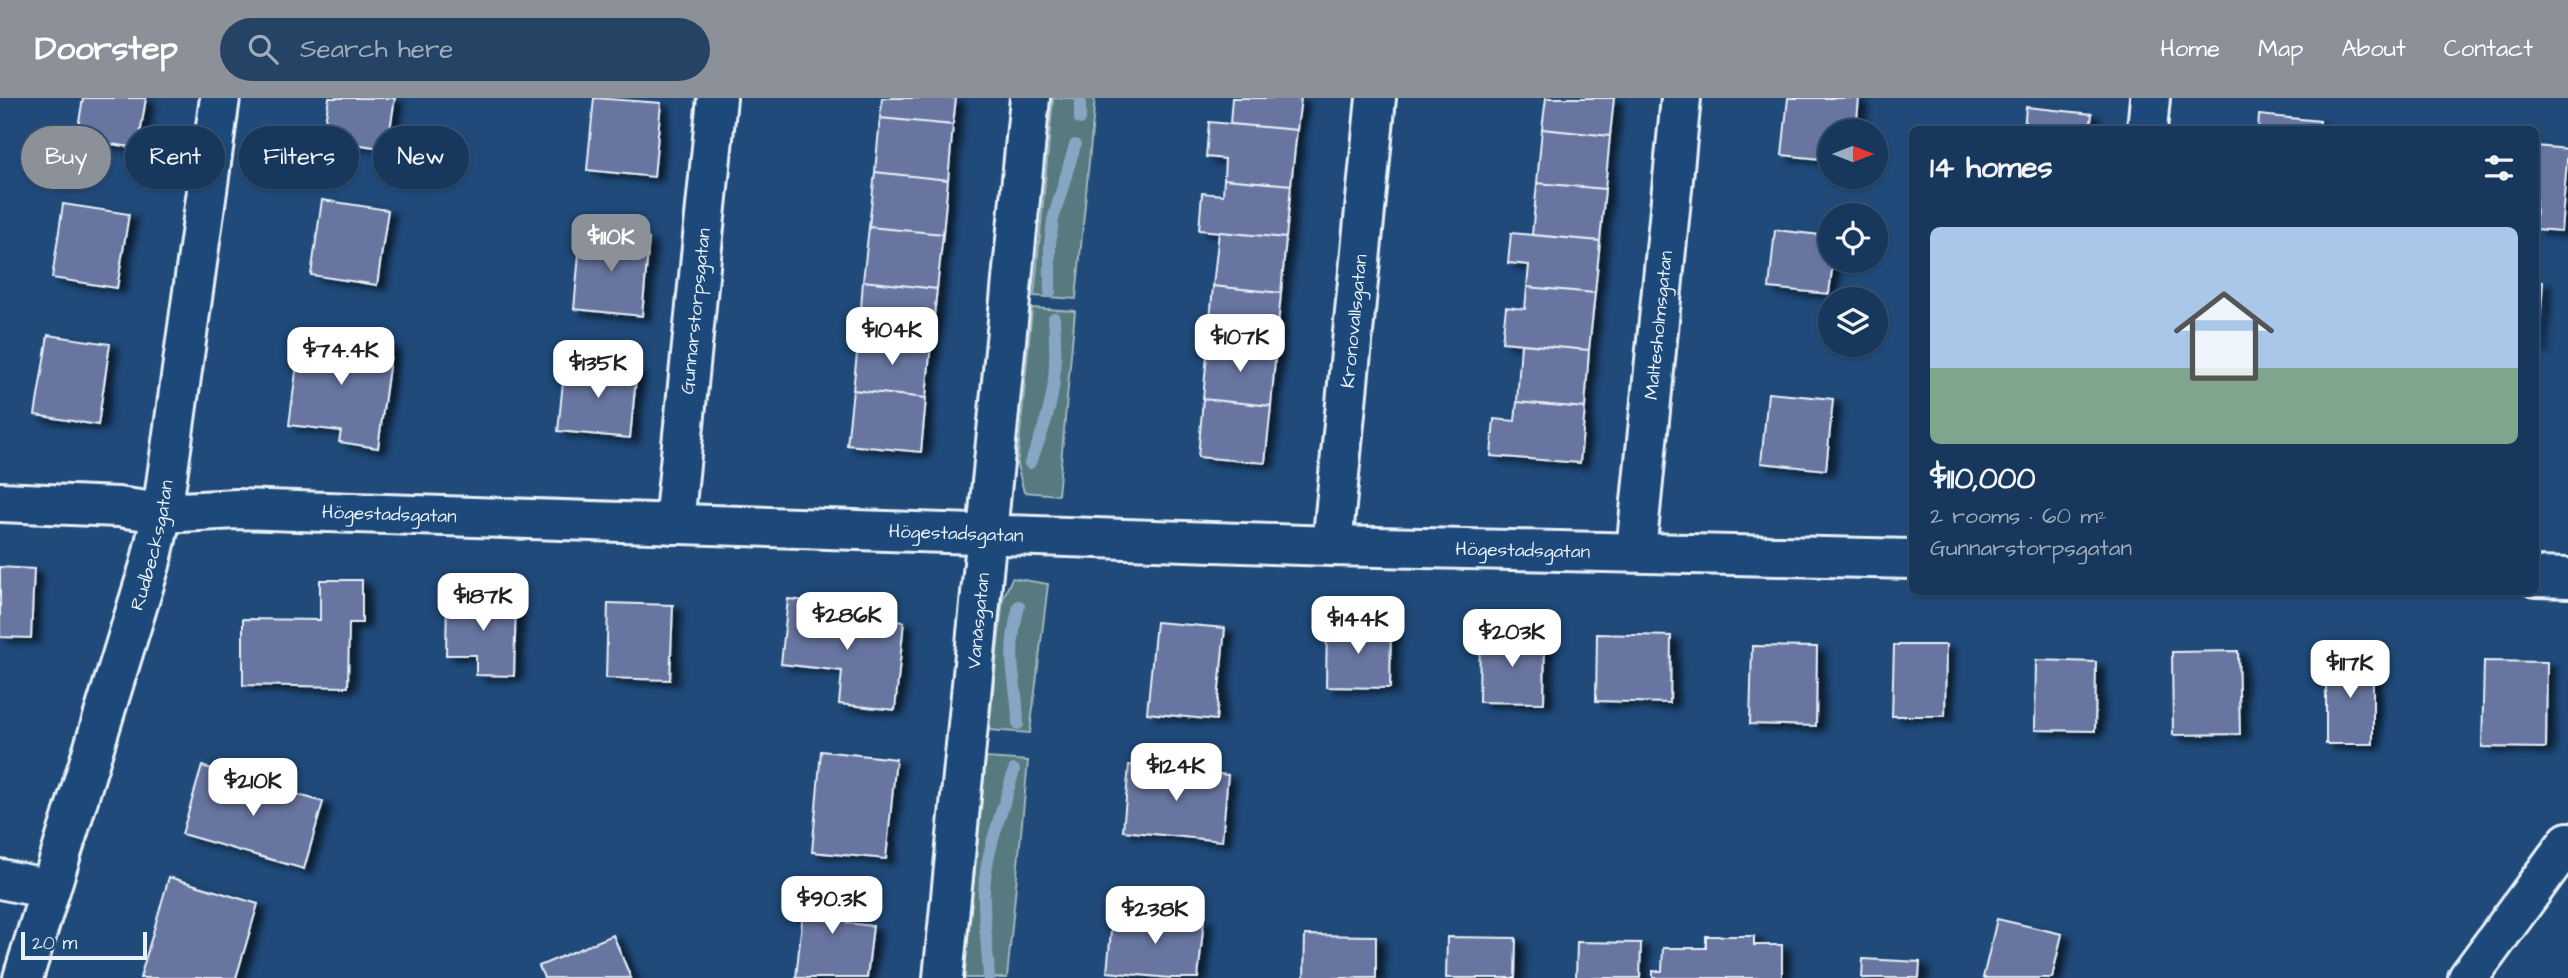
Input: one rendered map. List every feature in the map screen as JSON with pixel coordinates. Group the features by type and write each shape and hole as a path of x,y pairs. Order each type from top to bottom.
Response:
{"street":[{"name":"Rudbecksgatan","path":"23,978 150,565 162,513 220,98"},
{"name":"Gunnarstorpsgatan","path":"674,524 717,98"},
{"name":"Vanåsgatan","path":"943,978 1030,98"},
{"name":"Kronovallsgatan","path":"1332,546 1376,98"},
{"name":"Maltesholmsgatan","path":"1636,552 1681,98"},
{"path":"2147,126 2150,98"},
{"name":"Högestadsgatan","path":"0,502 162,513 237,509 1332,546 1909,559"},
{"path":"2539,577 2568,578"},
{"path":"2468,978 2568,842"},
{"path":"0,878 50,889"}],"green space":[{"path":"1053,98 1095,98 1076,299 1034,296"},
{"path":"1032,308 1075,311 1058,495 1024,492 1017,465"},
{"path":"1012,578 1048,584 1030,733 989,730 1003,598"},
{"path":"986,758 1028,761 1007,978 964,978"}],"building":[{"path":"83,98 146,98 142,126 125,126 125,146 111,144 111,126 78,126"},
{"path":"329,98 395,98 391,126 373,126 373,147 359,145 359,126 324,126"},
{"path":"594,98 661,103 654,177 587,170"},
{"path":"882,98 956,98 953,125 880,118"},
{"path":"1232,98 1301,98 1297,130 1230,124"},
{"path":"1546,98 1614,98 1610,136 1542,129"},
{"path":"1788,98 1859,98 1857,119 1818,119 1818,159 1782,155"},
{"path":"2026,107 2092,114 2090,126 2024,126"},
{"path":"2259,115 2320,121 2319,126 2258,126"},
{"path":"880,118 953,125 948,180 875,172"},
{"path":"1209,122 1297,130 1291,185 1224,179 1225,159 1206,157"},
{"path":"1542,129 1610,136 1605,189 1537,183"},
{"path":"2539,146 2568,149 2561,231 2539,229"},
{"path":"875,172 948,180 943,234 869,227"},
{"path":"1224,179 1291,185 1286,238 1199,230 1202,193 1223,195"},
{"path":"1537,183 1605,189 1600,241 1532,235"},
{"path":"322,200 388,210 377,285 311,275"},
{"path":"63,204 129,214 117,288 52,278"},
{"path":"869,227 943,234 937,289 863,281"},
{"path":"1775,230 1818,235 1818,273 1832,273 1830,287 1818,287 1818,293 1769,288"},
{"path":"581,232 649,239 642,316 574,309"},
{"path":"1219,232 1286,238 1281,293 1213,286"},
{"path":"1511,233 1600,241 1595,293 1527,287 1529,265 1508,263"},
{"path":"863,281 937,289 931,343 859,336"},
{"path":"2539,281 2543,282 2539,336"},
{"path":"1213,286 1281,293 1276,349 1208,343"},
{"path":"1527,287 1595,293 1589,350 1502,342 1506,307 1525,309"},
{"path":"301,333 392,345 378,448 339,442 341,431 289,425"},
{"path":"48,335 110,344 98,425 35,415"},
{"path":"859,336 931,343 926,398 853,390"},
{"path":"1208,343 1276,349 1271,406 1203,399"},
{"path":"1521,344 1589,350 1585,408 1517,402"},
{"path":"565,362 637,369 630,438 558,431"},
{"path":"853,390 926,398 921,452 847,445"},
{"path":"1768,393 1833,399 1826,470 1761,463"},
{"path":"1203,399 1271,406 1265,463 1198,457"},
{"path":"1517,402 1585,408 1580,463 1491,456 1494,419 1515,421"},
{"path":"0,567 34,569 31,638 0,637"},
{"path":"320,580 362,580 362,623 349,623 348,687 243,685 243,619 320,620"},
{"path":"447,597 516,599 514,676 476,675 476,655 446,655"},
{"path":"788,599 817,602 816,613 904,622 895,710 839,704 842,671 781,664"},
{"path":"608,603 673,605 670,680 606,678"},
{"path":"1156,622 1225,628 1216,720 1147,713"},
{"path":"1327,625 1391,626 1390,688 1326,687"},
{"path":"1480,634 1545,636 1544,703 1479,702"},
{"path":"1597,634 1671,636 1670,703 1596,701"},
{"path":"1894,645 1946,645 1945,716 1892,716"},
{"path":"1752,646 1817,647 1816,726 1750,724"},
{"path":"2238,651 2240,734 2173,735 2172,652"},
{"path":"2326,657 2373,657 2373,744 2326,744"},
{"path":"2036,660 2096,662 2095,731 2035,730"},
{"path":"2484,661 2547,662 2546,748 2482,747"},
{"path":"821,751 896,759 886,859 812,852"},
{"path":"1129,765 1228,775 1222,841 1123,831"},
{"path":"202,766 323,802 304,869 182,834"},
{"path":"169,877 258,904 236,978 140,978"},
{"path":"806,883 851,887 847,923 873,926 867,978 796,978"},
{"path":"1113,911 1204,920 1198,978 1107,972"},
{"path":"1997,919 2062,934 2052,978 1983,978"},
{"path":"613,935 631,978 544,978 539,966"},
{"path":"1305,935 1376,936 1376,978 1304,978"},
{"path":"1706,936 1754,936 1754,945 1782,945 1782,978 1653,978 1653,971 1662,971 1663,948 1706,948"},
{"path":"1447,937 1516,938 1515,978 1446,978"},
{"path":"1577,942 1641,943 1640,978 1576,978"},
{"path":"1863,959 1920,962 1919,978 1862,978"}],"waterway":[{"path":"1080,98 1080,119"},
{"path":"1050,292 1053,220 1075,145"},
{"path":"1030,463 1044,425 1052,392 1054,318"},
{"path":"1018,724 1012,651 1019,606"},
{"path":"989,978 984,913 985,875 991,845 1014,770"}]}
